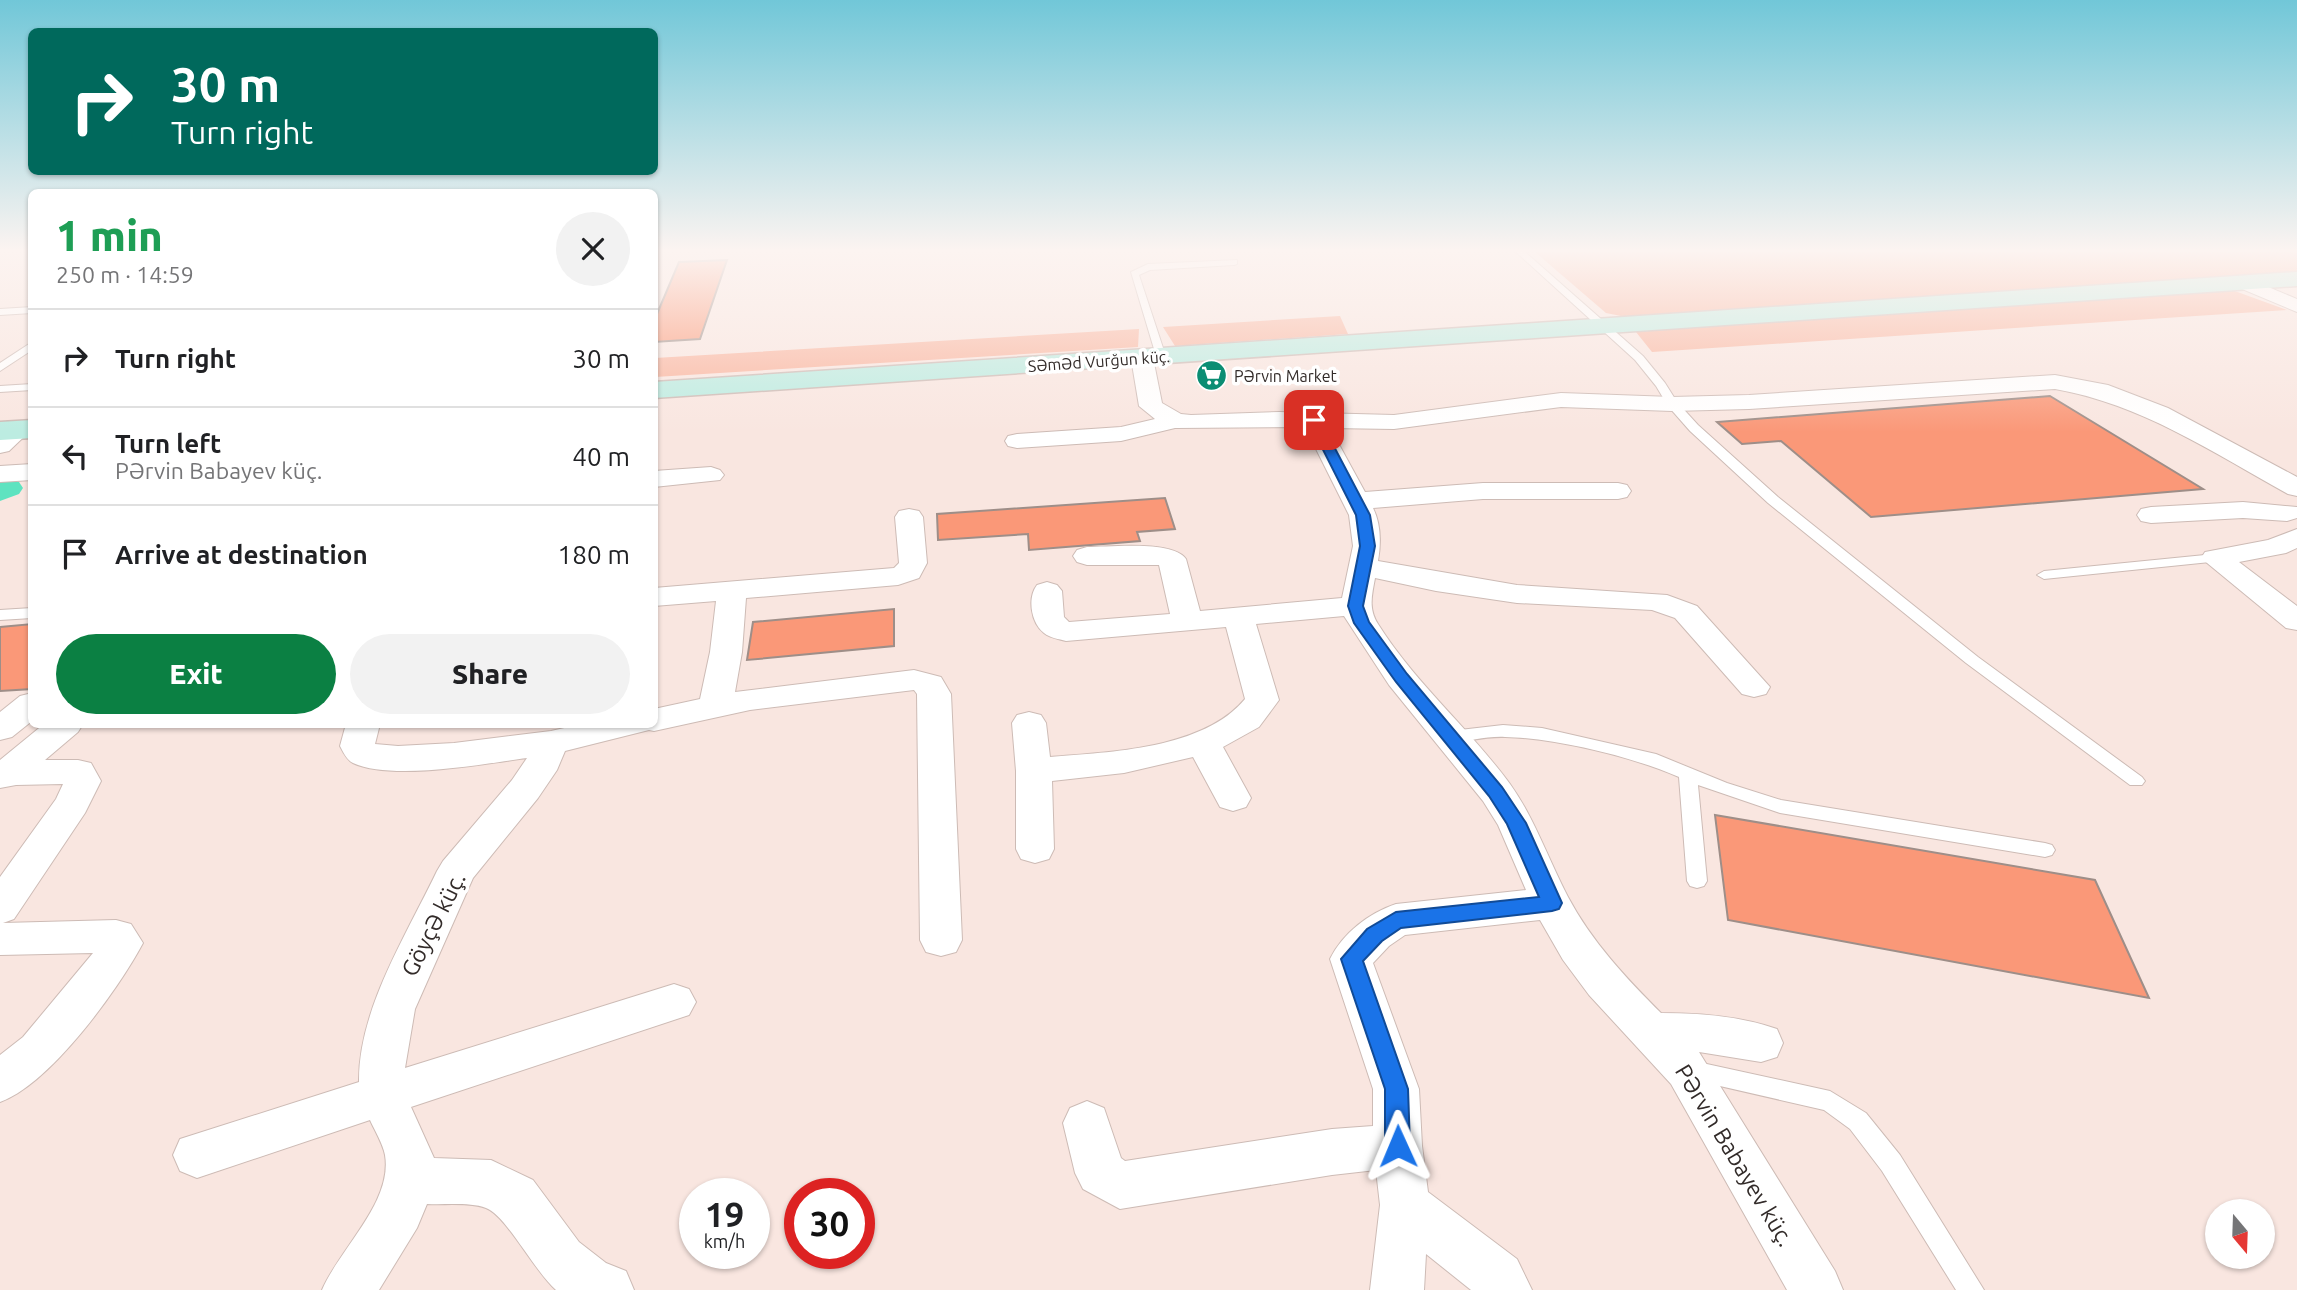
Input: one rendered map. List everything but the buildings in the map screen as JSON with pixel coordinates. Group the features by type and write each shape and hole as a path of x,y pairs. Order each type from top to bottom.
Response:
{"main road":[{"name":"Səməd Vurğun küç.","path":"658,390 1816,312"}],"street":[{"path":"1151,358 1151,406 1175,421"},
{"path":"1017,441 1121,434 1175,421 1394,422 1561,400 1672,404 1749,402 2055,382 2100,390 2160,413 2295,515"},
{"path":"1047,591 1049,622 1055,629 1066,632 1355,606 1365,567 1367,546 1363,515 1314,420"},
{"path":"0,474 28,472"},
{"path":"658,479 711,475"},
{"path":"1357,501 1483,492 1577,494 1618,491"},
{"path":"2151,515 2243,510 2295,515"},
{"path":"2215,558 2276,547 2295,515"},
{"path":"658,597 898,576 909,572 913,564 909,517"},
{"path":"1087,556 1164,556 1172,559 1187,622"},
{"path":"2215,558 2297,621"},
{"path":"1365,567 1436,582 1517,594 1656,601 1672,605 1686,612 1754,687"},
{"path":"716,705 726,652 733,589"},
{"name":"Pərvin Babayev küç.","path":"1355,606 1377,648 1496,792 1516,823 1552,903 1578,948 1604,984 1687,1070 1816,1290"},
{"path":"1034,771 1163,754 1203,743 1229,731 1256,713 1262,700 1238,617"},
{"path":"658,719 716,705 914,680 929,684 934,694 941,940"},
{"path":"0,729 28,707"},
{"path":"1029,723 1034,771 1035,849"},
{"path":"4,776 61,728"},
{"path":"362,728 357,746 364,754 382,758 427,757 551,743 617,728"},
{"name":"Göyçə küç.","path":"349,1290 399,1210 410,1180 409,1154 383,1097 382,1070 393,1009 457,871 539,770 551,743"},
{"path":"1203,743 1233,798"},
{"path":"0,908 72,804 83,780 78,772 4,776"},
{"path":"1397,1290 1405,1205 1398,1146 1396,1089 1352,959 1374,935 1396,920 1552,903"},
{"path":"0,939 116,936 122,943 115,956 40,1051 0,1082"},
{"path":"197,1155 674,1002"},
{"path":"1653,1032 1694,1032 1761,1042"},
{"path":"1087,1123 1100,1174 1120,1185 1332,1152 1398,1146"},
{"path":"410,1180 491,1184 514,1197 561,1260 589,1283 607,1290"},
{"path":"1405,1205 1498,1278 1505,1290"}],"lane":[{"path":"1142,312 1151,358"},
{"path":"1590,312 1639,358 1661,385 1672,404 1694,428 1784,509 1972,660 2136,781"},
{"path":"0,368 28,348"},
{"path":"0,389 28,387"},
{"path":"2044,575 2215,558"},
{"path":"0,615 28,613"},
{"path":"1451,737 1503,731 1542,734 1656,760 1721,788 1780,806 2045,850"},
{"path":"1688,772 1697,881"},
{"path":"1687,1070 1830,1101 1858,1121 1891,1163 1971,1290"}],"shaded area":[{"path":"1605,312 1713,312 1631,318"},
{"path":"1917,312 2254,312 1652,352 1636,332"},
{"path":"1340,316 1348,334 1175,346 1163,327"},
{"path":"1139,329 1138,347 658,377 658,358"}],"waterway":[{"path":"0,493 9,488"}],"place":[{"name":"Pərvin Market","path":"1211,376"}],"route":[{"path":"1314,420 1363,515 1367,546 1365,567 1355,606 1362,623 1377,648 1496,792 1516,823 1552,903 1396,920 1374,935 1352,959 1396,1089 1398,1146"}]}
